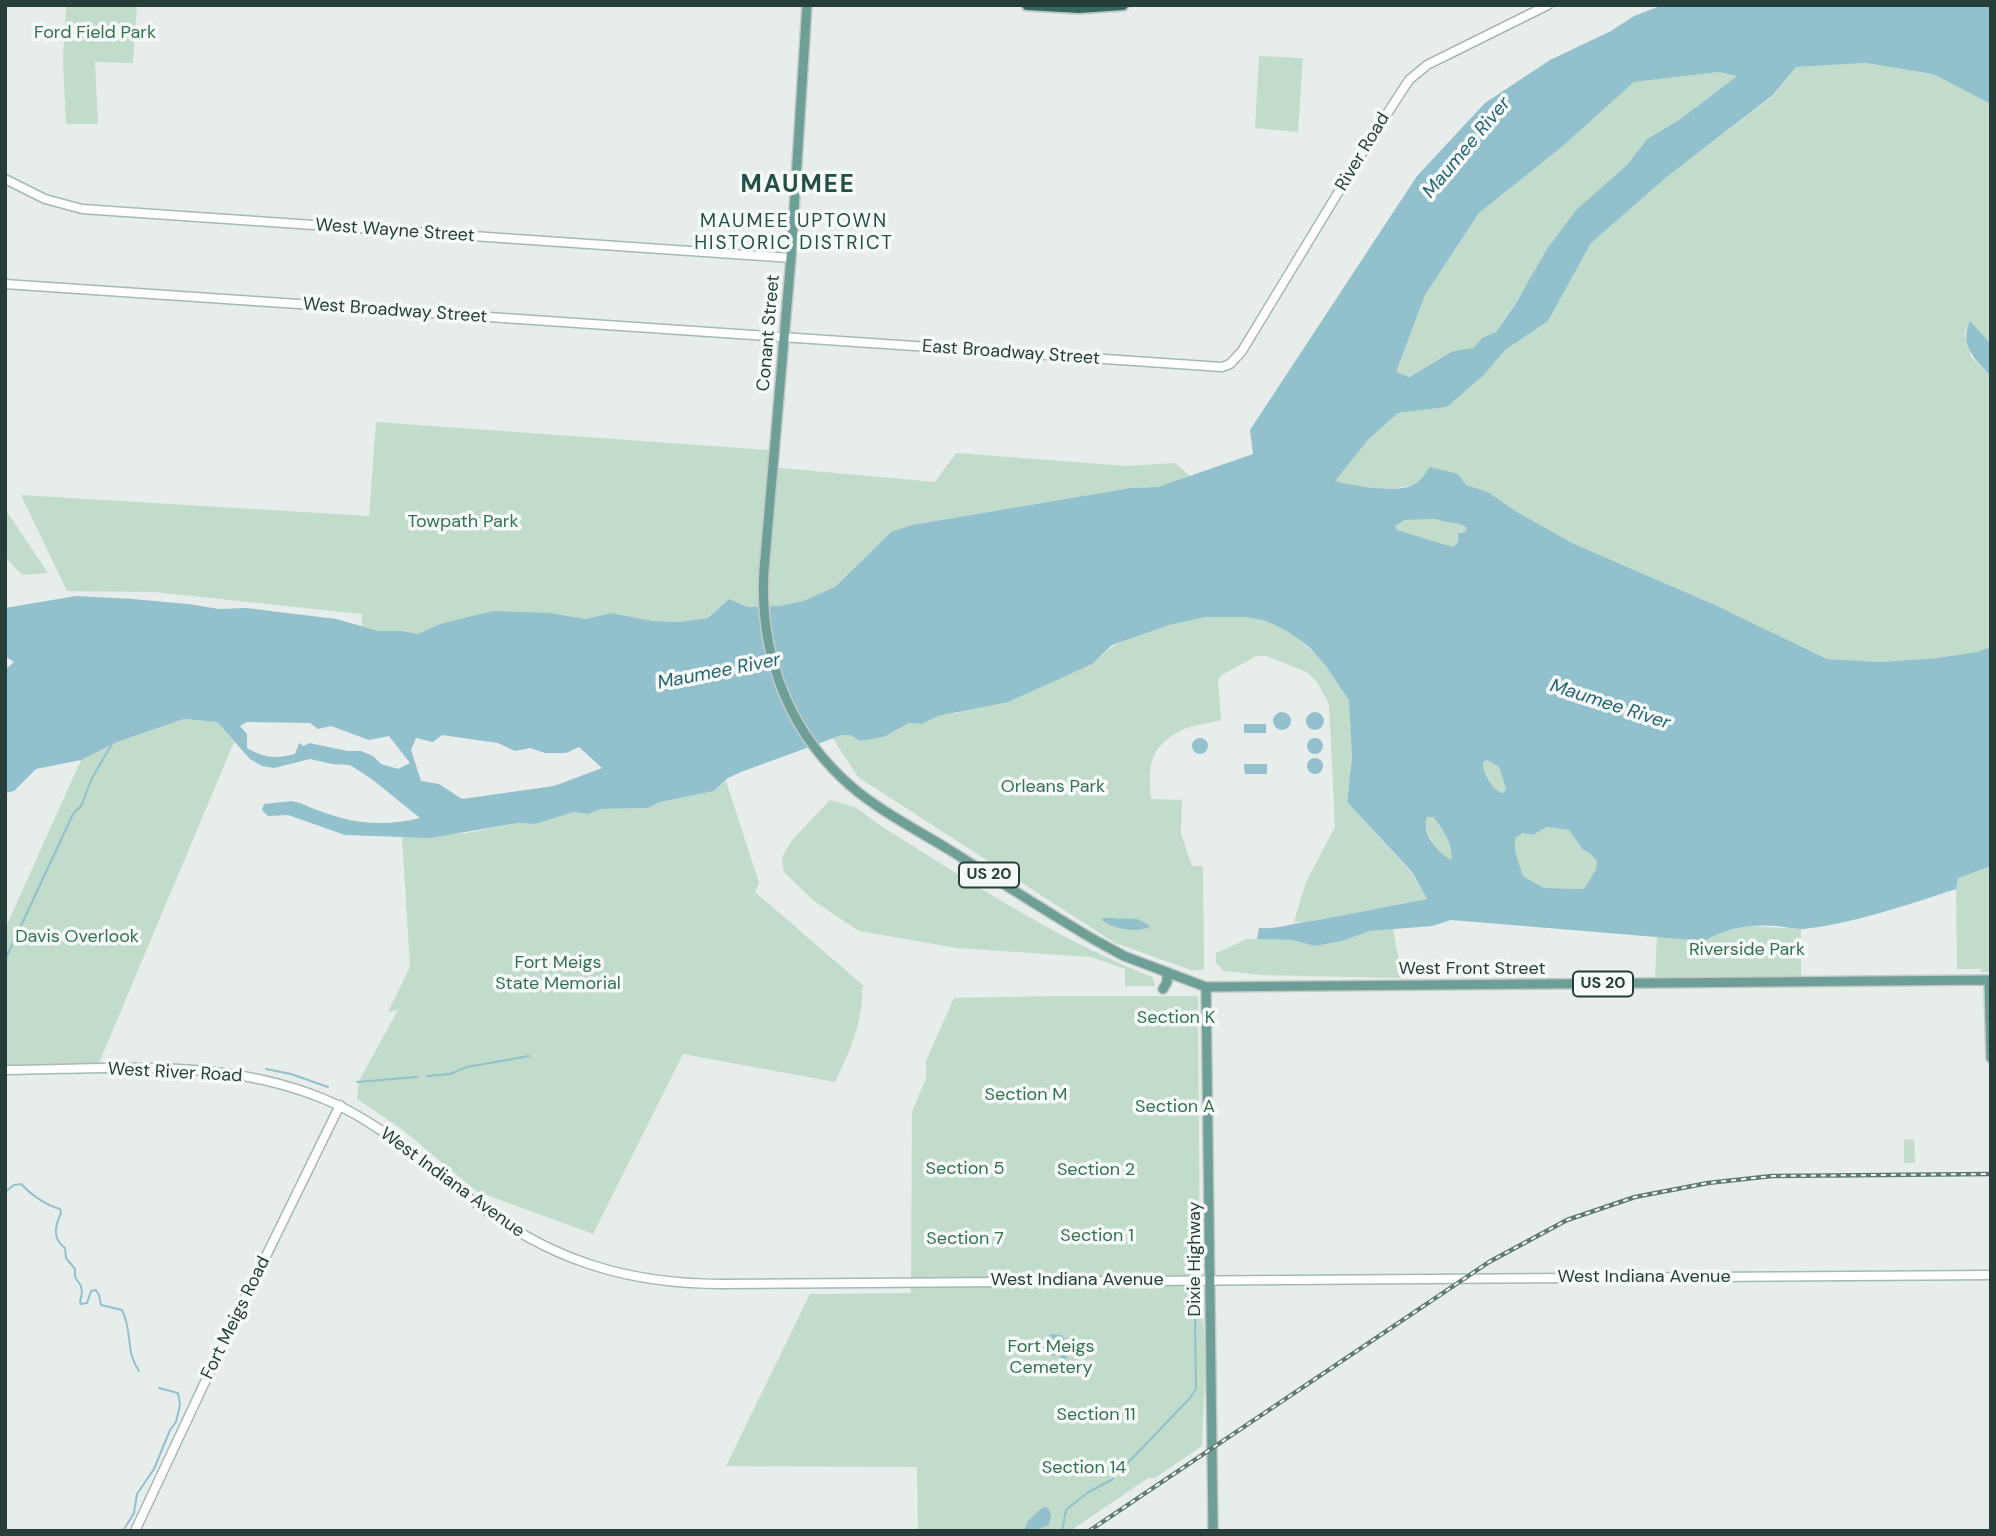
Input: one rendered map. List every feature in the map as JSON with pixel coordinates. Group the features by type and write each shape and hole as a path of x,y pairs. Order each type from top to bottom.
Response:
{"highway":[{"path":"1027,5 1079,8 1123,5"}],"main road":[{"name":"Conant Street","path":"807,5 791,258 764,580 764,614 772,661 793,715 824,759 843,779 869,799 1081,933 1116,952 1167,972"},
{"name":"US 20","path":"1167,972 1206,987"},
{"path":"1163,989 1167,982 1167,972"},
{"name":"US 20","path":"1990,980 1991,1058"},
{"name":"West Front Street","path":"1206,987 1990,980"},
{"name":"Dixie Highway","path":"1206,987 1213,1531"}],"street":[{"name":"River Road","path":"1235,360 1409,80 1431,63 1548,5"},
{"name":"West Wayne Street","path":"5,179 45,200 82,209 791,258"},
{"name":"West Broadway Street","path":"5,284 784,338"},
{"name":"East Broadway Street","path":"784,338 1217,367 1226,366 1235,360"},
{"name":"West River Road","path":"5,1070 169,1069 221,1072 284,1084 340,1105"},
{"name":"West Indiana Avenue","path":"340,1105 378,1128 512,1229 579,1262 635,1278 705,1284 1991,1275"},
{"name":"Fort Meigs Road","path":"135,1531 219,1350 340,1105"}],"green space":[{"name":"Ford Field Park","path":"66,5 137,5 133,63 95,62 98,124 66,124 63,60"},
{"path":"1259,56 1303,58 1298,132 1255,128"},
{"path":"1866,63 1933,74 1991,104 1991,344 1971,322 1965,332 1971,357 1991,376 1991,647 1977,652 1937,658 1880,662 1827,659 1713,604 1574,544 1517,512 1488,492 1466,485 1415,485 1388,489 1358,487 1335,481 1368,440 1398,413 1447,407 1484,375 1505,350 1548,321 1591,243 1668,176 1773,96 1796,67"},
{"path":"1719,72 1738,75 1679,120 1647,139 1627,165 1577,209 1496,332 1482,338 1473,348 1453,351 1408,377 1396,372 1425,295 1479,213 1563,146 1634,82"},
{"name":"Towpath Park","path":"376,422 768,450 769,467 935,482 956,453 1127,466 1175,463 1191,477 1158,487 1130,488 912,525 891,532 835,587 803,601 779,606 748,607 729,599 708,618 680,622 653,621 611,613 586,619 550,613 440,624 418,634 379,631 362,626 362,614 154,592 67,591 21,495 369,516"},
{"path":"5,509 48,573 22,575 5,557"},
{"path":"1437,519 1461,524 1467,528 1465,532 1460,531 1458,542 1453,547 1397,530 1395,526 1405,520"},
{"name":"Orleans Park","path":"1205,617 1247,617 1266,621 1287,631 1326,666 1350,700 1352,757 1347,802 1411,872 1427,899 1313,921 1294,922 1306,882 1335,827 1329,704 1317,682 1307,672 1266,656 1256,656 1220,676 1218,681 1221,720 1191,726 1171,736 1157,750 1151,767 1151,799 1182,800 1181,834 1192,866 1203,866 1204,970 1191,970 1115,943 858,777 833,739 842,735 850,735 861,741 884,737 909,723 922,724 938,716 956,713 1102,656 1120,642 1134,636"},
{"name":"Davis Overlook","path":"184,719 217,722 234,742 96,1070 5,1070 5,929 81,760 117,742"},
{"path":"1487,760 1499,767 1506,789 1503,793 1492,785 1486,776 1483,762"},
{"name":"Fort Meigs State Memorial","path":"726,781 759,883 755,892 864,986 854,1037 835,1082 683,1054 593,1234 476,1191 403,1130 357,1099 359,1081 398,1010 388,1012 410,967 402,836 467,833 518,823 535,824 574,812 588,814 601,809 648,808 660,802 714,791"},
{"path":"830,800 855,807 1012,907 1080,945 1152,977 1155,986 1125,986 1125,969 1091,957 957,948 859,931 814,901 784,872 782,857 793,839"},
{"path":"1430,816 1446,836 1451,849 1451,861 1430,838 1425,819"},
{"path":"1547,827 1569,830 1583,850 1597,861 1596,869 1584,889 1544,888 1523,876 1515,851 1515,839 1522,833 1533,835"},
{"path":"1991,866 1991,972 1980,972 1982,969 1957,969 1958,878"},
{"name":"Riverside Park","path":"1748,926 1801,929 1801,976 1655,977 1657,936 1704,941 1719,932"},
{"path":"1393,929 1402,978 1261,975 1224,971 1216,963 1216,953 1247,939 1292,940 1315,946 1342,941 1370,931"},
{"name":"Fort Meigs Cemetery","path":"1198,996 1200,1291 1206,1351 1202,1446 1155,1478 1148,1478 1070,1531 918,1531 917,1467 726,1466 810,1294 911,1293 912,1112 926,1078 926,1061 954,998"},
{"path":"1904,1139 1914,1140 1915,1163 1904,1163"}],"water":[{"name":"Maumee River","path":"1663,5 1991,5 1991,104 1933,74 1866,63 1796,67 1773,95 1668,176 1591,243 1548,321 1505,350 1484,375 1447,407 1398,413 1368,440 1335,481 1387,489 1408,487 1417,483 1430,467 1458,474 1466,485 1488,492 1517,512 1574,544 1713,604 1827,659 1880,662 1937,658 1977,652 1991,647 1991,866 1958,878 1956,889 1881,913 1842,922 1804,929 1749,926 1722,932 1705,941 1451,920 1432,926 1370,931 1342,941 1315,946 1292,940 1257,939 1259,928 1280,927 1427,899 1412,872 1347,802 1352,757 1349,700 1326,666 1309,647 1287,631 1266,621 1247,617 1205,617 1169,625 1112,645 1092,664 1008,702 938,716 922,724 909,723 884,737 860,741 850,735 842,735 741,772 728,778 714,791 660,802 648,808 601,809 588,814 574,812 535,824 518,823 430,838 345,835 288,815 268,816 262,810 264,804 292,801 344,819 373,823 420,818 350,765 310,759 274,768 262,766 250,759 217,722 184,719 117,742 81,760 36,769 14,791 5,793 5,670 14,662 5,656 5,608 76,596 132,599 219,609 246,608 336,619 379,631 418,634 440,624 493,611 550,613 586,619 611,613 653,621 680,622 708,618 729,599 748,607 779,606 803,601 835,587 891,532 912,525 1130,488 1158,487 1253,454 1250,430 1417,176 1485,103 1550,60 1611,31 1634,16","holes":["1719,72 1737,76 1679,120 1647,139 1627,165 1577,209 1547,249 1496,332 1482,338 1473,348 1453,351 1409,377 1396,372 1425,295 1479,213 1563,146 1634,82","1437,519 1467,528 1465,532 1458,533 1458,542 1453,547 1397,530 1395,526 1405,520","247,722 310,723 318,729 331,726 369,740 389,736 410,763 398,769 381,764 373,756 361,751 309,743 304,746 299,743 295,754 270,757 247,748 247,734 240,726","442,735 498,743 515,751 530,748 545,753 566,753 579,747 602,768 554,786 462,799 439,784 421,781 411,750 416,738 433,742","1487,760 1499,767 1506,789 1503,793 1492,785 1483,762","1427,817 1433,817 1447,837 1451,860 1436,847 1426,830","1547,827 1569,830 1583,850 1597,861 1596,869 1584,889 1544,888 1523,876 1515,851 1515,839 1522,833 1533,835"]},
{"path":"1970,321 1991,344 1991,376 1970,352 1966,337"},
{"path":"1282,712 1288,715 1291,721 1288,727 1282,730 1276,727 1273,721 1276,715"},
{"path":"1315,712 1321,715 1324,721 1321,727 1315,730 1309,727 1306,721 1309,715"},
{"path":"1244,724 1266,724 1266,733 1244,733"},
{"path":"1197,738 1203,738 1208,746 1206,752 1197,754 1192,749 1192,743"},
{"path":"1315,738 1323,746 1315,754 1307,746"},
{"path":"1315,758 1323,766 1315,774 1307,766"},
{"path":"1244,764 1267,764 1267,774 1245,774"},
{"path":"1137,919 1151,926 1140,930 1126,929 1107,923 1102,920"},
{"path":"1051,1334 1061,1335 1067,1340 1068,1354 1064,1365 1060,1356 1047,1355 1042,1351 1042,1341"},
{"path":"1043,1507 1048,1508 1051,1514 1049,1525 1033,1531 1024,1531 1028,1521"}],"waterway":[{"path":"5,960 73,814 81,806 92,778 112,744"},
{"path":"427,1076 450,1074 467,1067 529,1056"},
{"path":"266,1069 291,1074 328,1087"},
{"path":"357,1082 417,1077"},
{"path":"5,1192 14,1185 21,1184 39,1199 60,1209 56,1236 65,1248 66,1258 75,1269 75,1277 81,1286 80,1302 87,1303 91,1291 96,1290 101,1305 122,1310 132,1356 139,1371"},
{"path":"1120,1471 1196,1389 1195,1316"},
{"path":"123,1531 134,1513 137,1494 154,1469 176,1422 180,1405 178,1393 159,1388"},
{"path":"1062,1531 1066,1510 1087,1493 1113,1479"}],"railway":[{"path":"1089,1531 1489,1262 1567,1220 1635,1197 1708,1183 1772,1176 1991,1174"}],"district":[{"name":"MAUMEE","path":"798,186"},
{"name":"MAUMEE UPTOWN HISTORIC DISTRICT","path":"794,233"}],"park label":[{"name":"Section K","path":"1176,1018"},
{"name":"Section M","path":"1026,1095"},
{"name":"Section A","path":"1175,1107"},
{"name":"Section 5","path":"965,1169"},
{"name":"Section 2","path":"1096,1170"},
{"name":"Section 1","path":"1097,1236"},
{"name":"Section 7","path":"965,1239"},
{"name":"Section 11","path":"1096,1415"},
{"name":"Section 14","path":"1084,1468"}]}
